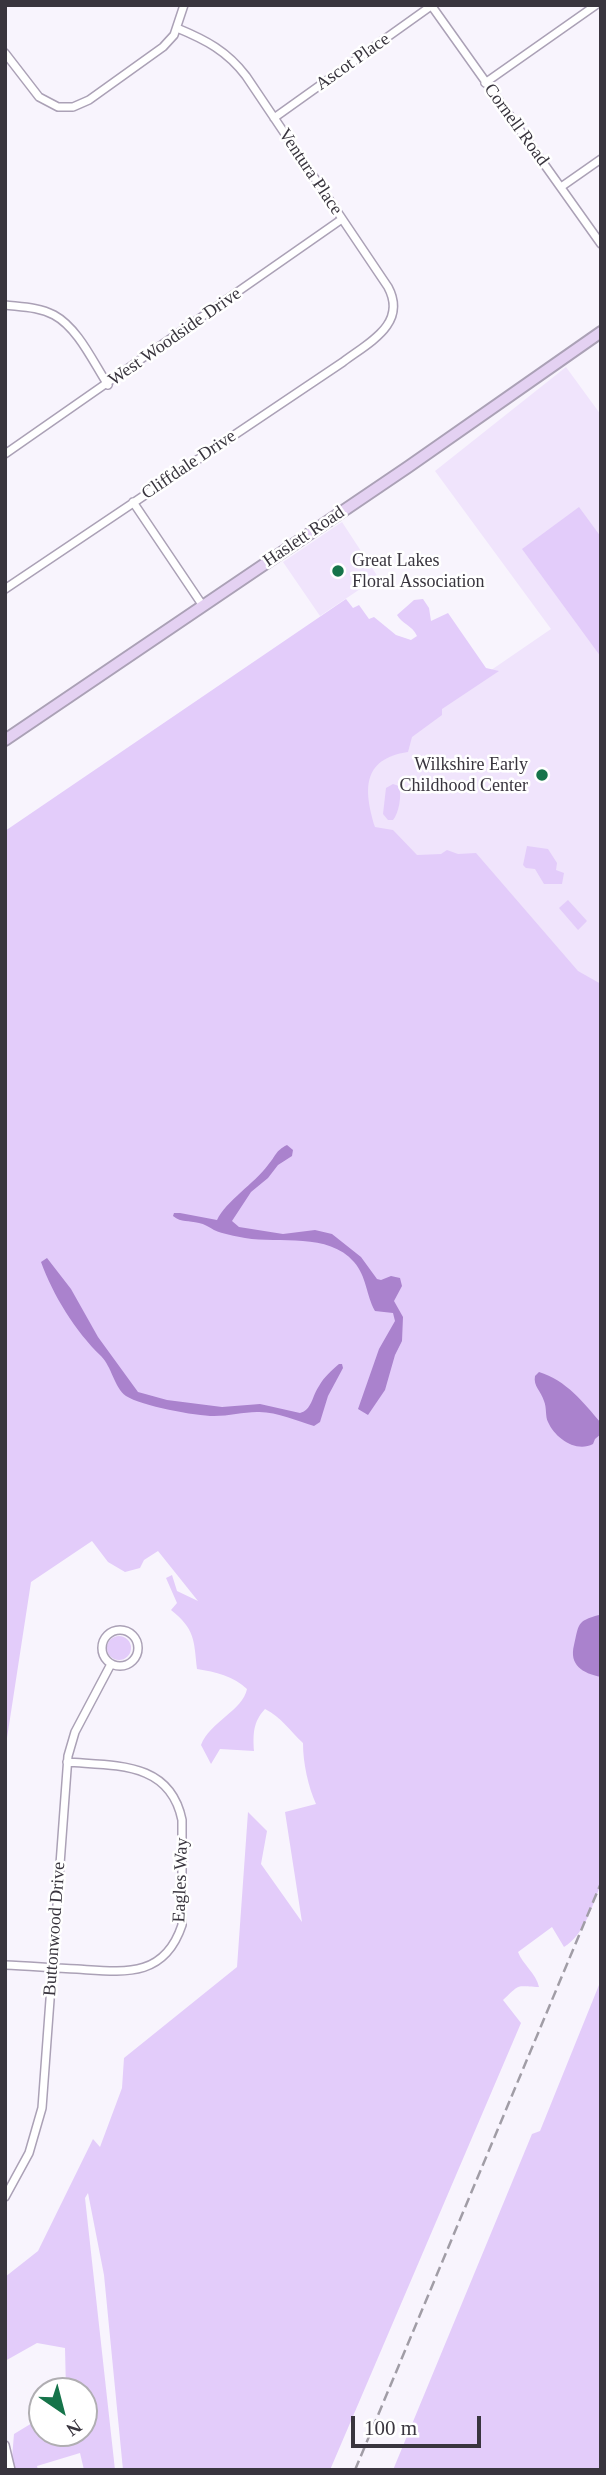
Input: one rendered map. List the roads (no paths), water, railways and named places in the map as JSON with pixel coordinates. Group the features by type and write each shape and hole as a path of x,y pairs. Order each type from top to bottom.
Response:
{"street":[{"path":"5,53 39,97 58,107 73,107 89,100 163,47 177,28 184,5"},
{"path":"485,83 596,5"},
{"name":"Cornell Road","path":"431,6 601,244"},
{"name":"Ascot Place","path":"274,118 431,6"},
{"name":"Ventura Place","path":"177,28 206,40 227,54 246,76 388,287 394,303 391,320 372,339"},
{"path":"561,187 601,159"},
{"name":"West Woodside Drive","path":"5,454 342,219"},
{"path":"5,305 34,308 56,316 73,332 108,384"},
{"name":"Haslett Road","path":"5,740 601,332"},
{"name":"Cliffdale Drive","path":"5,589 342,362 372,339"},
{"path":"133,502 203,606"},
{"path":"114,1630 128,1632 137,1643 135,1657 124,1665 111,1664 102,1653 104,1639 114,1630"},
{"name":"Buttonwood Drive","path":"5,2197 29,2153 40,2116 67,1762 75,1732 111,1664"},
{"name":"Eagles Way","path":"5,1965 123,1972 145,1968 170,1948 179,1933 183,1917 182,1820 170,1791 150,1774 133,1768 67,1762"},
{"path":"5,2446 10,2470"}],"railway":[{"path":"355,2470 601,1883"}],"place":[{"name":"Great Lakes Floral Association","path":"338,571"},
{"name":"Wilkshire Early Childhood Center","path":"542,775"}]}
